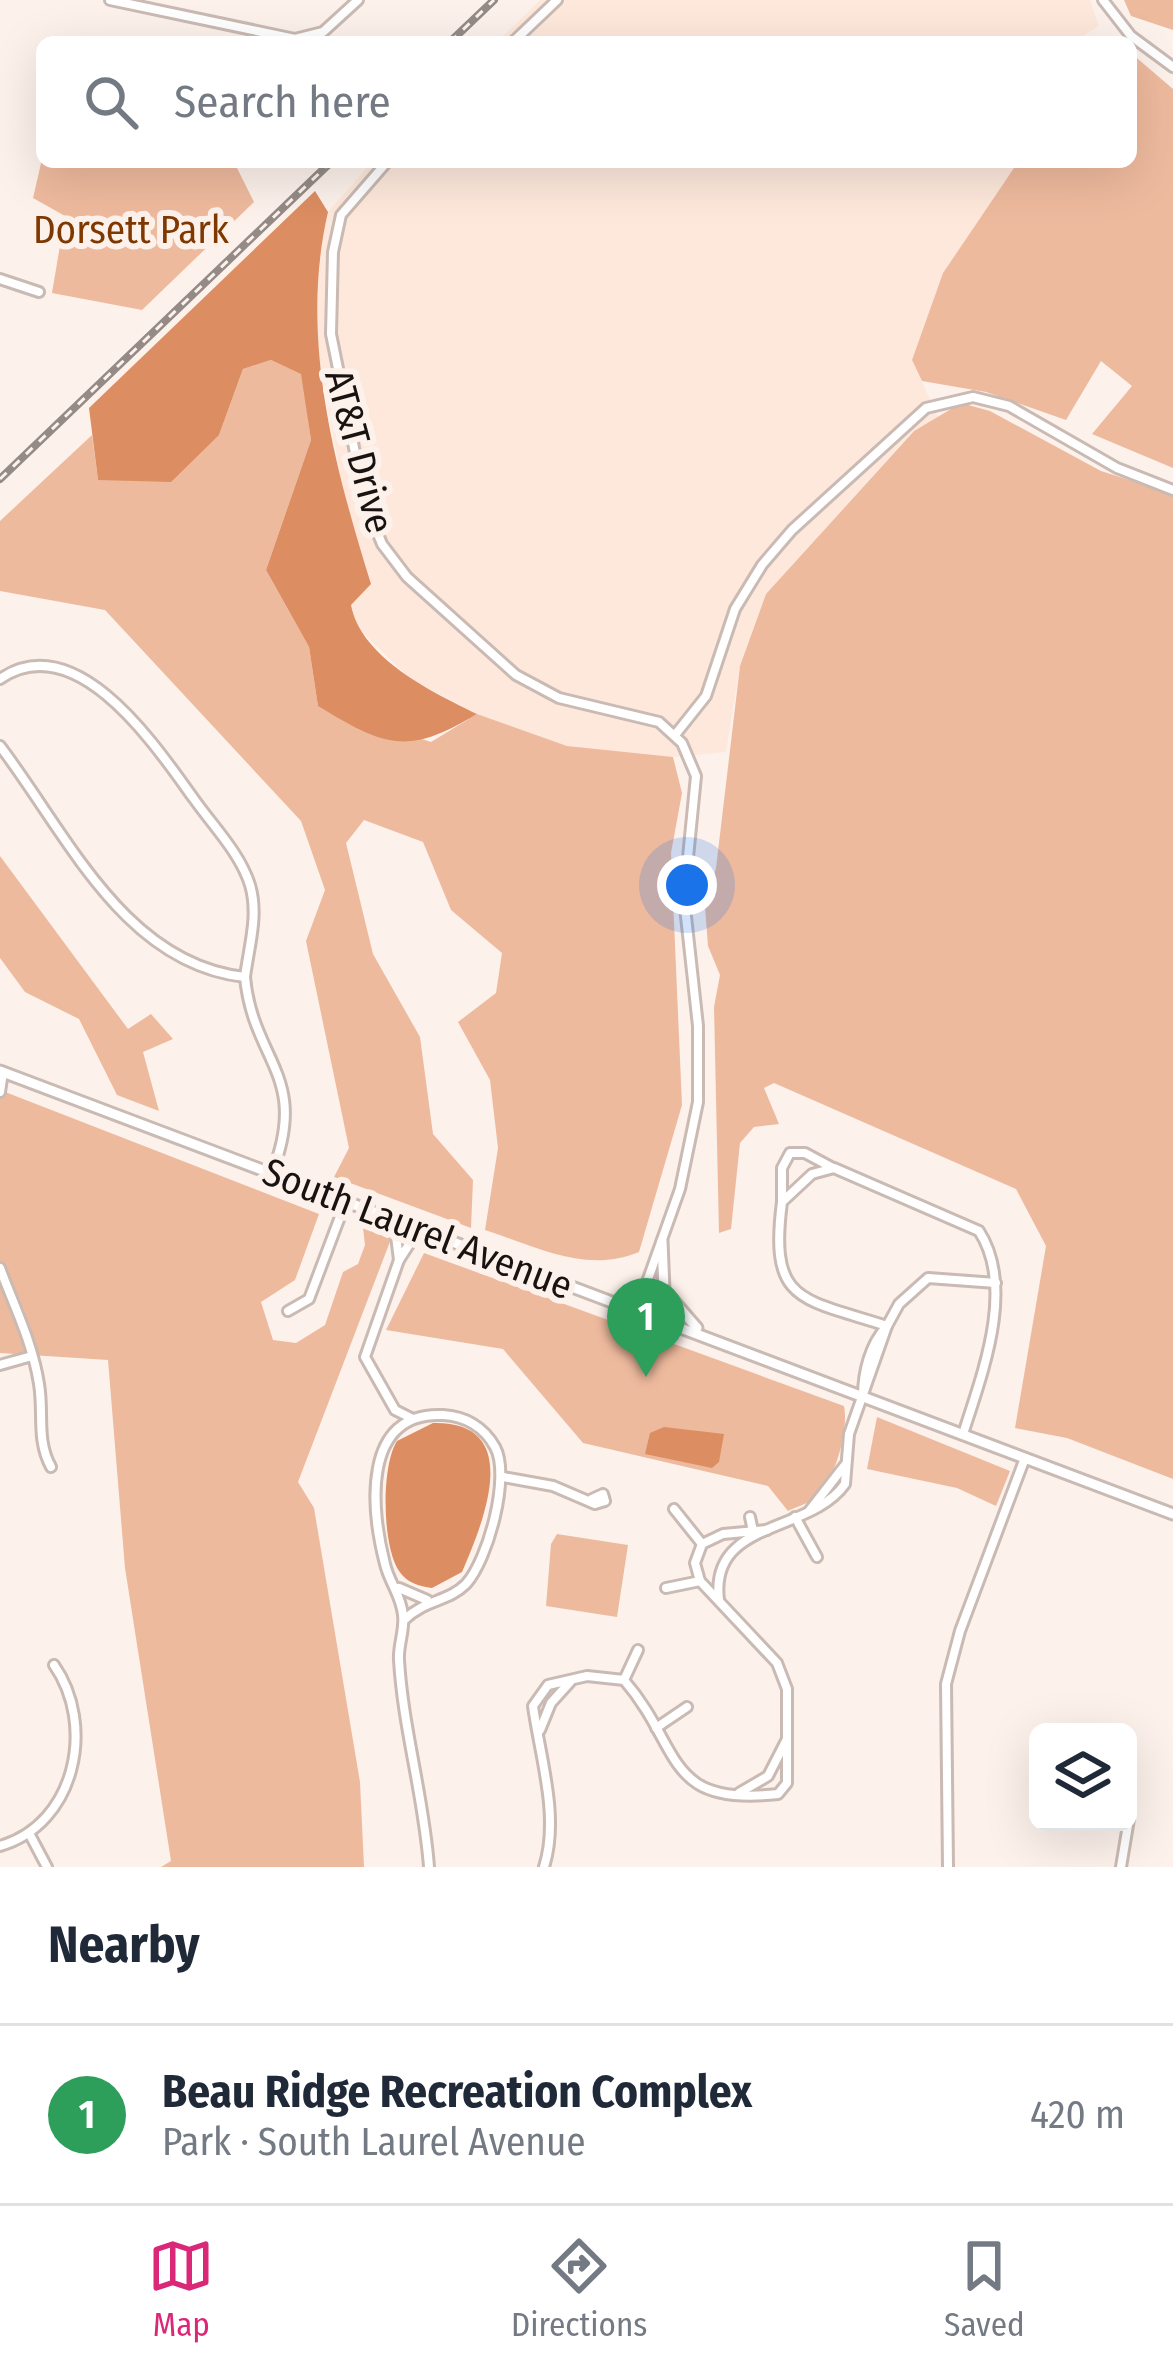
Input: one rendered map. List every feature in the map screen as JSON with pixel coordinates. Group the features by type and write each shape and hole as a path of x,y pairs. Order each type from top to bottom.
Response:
{"main road":[{"name":"South Laurel Avenue","path":"1,1073 1173,1514"},
{"path":"662,1241 662,1270 670,1302 712,1338"}],"street":[{"path":"110,0 281,36"},
{"path":"307,36 322,32 358,0"},
{"path":"519,36 557,0"},
{"path":"1103,0 1131,36"},
{"path":"1137,40 1173,67"},
{"name":"AT&T Drive","path":"382,168 341,215 332,303 334,354 365,502 382,544 407,577 515,675 559,698 639,713 675,735"},
{"path":"0,280 39,292"},
{"path":"637,1310 694,1134 700,1071 684,898 697,787 691,758 675,735 706,696 735,609 762,565 792,530 926,408 956,397 992,400 1117,468 1173,490"},
{"path":"0,679 22,668 58,671 97,687 134,719 244,871 254,907 245,977 251,1010 286,1097 286,1131 272,1173"},
{"path":"0,746 141,933 192,967 245,977"},
{"path":"0,1092 1,1073"},
{"path":"887,1326 805,1296 777,1266 782,1168 790,1154 805,1154 979,1231 992,1251 996,1283 985,1354 962,1434"},
{"path":"782,1202 812,1174 834,1168"},
{"path":"287,1311 309,1299 346,1202"},
{"path":"394,1220 399,1260"},
{"path":"412,1419 395,1410 370,1375 365,1357 399,1260 419,1229"},
{"path":"0,1268 40,1385 41,1450 50,1467"},
{"path":"719,1602 719,1565 767,1530 839,1492 849,1434 898,1304 928,1278 996,1283"},
{"path":"0,1364 32,1356"},
{"path":"395,1410 395,1430"},
{"path":"404,1620 427,1600 450,1595 471,1577 503,1477 495,1448 471,1422 449,1415 412,1419 395,1430 380,1453 375,1485 385,1568 398,1588 404,1620 398,1656 430,1866"},
{"path":"948,1867 946,1684 960,1631 1025,1458"},
{"path":"503,1477 592,1499"},
{"path":"674,1508 702,1544"},
{"path":"750,1517 753,1531"},
{"path":"794,1517 817,1558"},
{"path":"702,1544 767,1530"},
{"path":"624,1680 688,1782 708,1792 778,1794 791,1767 788,1689 777,1663 700,1581 695,1563 702,1544"},
{"path":"666,1588 700,1581"},
{"path":"398,1588 427,1600"},
{"path":"624,1680 638,1650"},
{"path":"0,1846 29,1833 63,1792 74,1765 76,1715 54,1665"},
{"path":"544,1867 551,1847 533,1706 548,1685 587,1676 624,1680"},
{"path":"538,1739 551,1702 571,1681"},
{"path":"656,1728 687,1707"},
{"path":"736,1794 768,1776 788,1738"},
{"path":"1121,1867 1127,1831"},
{"path":"29,1833 47,1867"}],"shaded area":[{"path":"540,0 1090,0 1099,26 1082,36 503,36"},
{"path":"367,168 1014,168 943,273 912,360 938,417 913,431 766,594 740,666 726,752 663,758 567,746 477,714 409,678 354,624 350,605 371,583 344,496 315,335 319,247 328,212"},
{"path":"315,191 328,212 317,306 325,400 333,447 371,584 351,605 357,624 383,657 420,684 477,714 414,741 380,738 318,706 309,647 266,570 311,440 301,374 271,360 243,369 219,435 171,482 98,480 89,408"},
{"path":"433,1423 462,1427 480,1439 489,1456 490,1478 487,1503 462,1572 432,1588 414,1583 399,1571 389,1544 386,1506 388,1468 397,1441"},
{"path":"664,1427 724,1434 719,1462 712,1468 645,1454 650,1433"}],"green space":[{"path":"1124,0 1173,0 1173,30 1131,16"},
{"path":"1137,58 1173,89 1173,468 1092,434 1132,386 1101,361 1066,420 986,392 922,381 912,360 943,273 1014,168 1137,168"},
{"name":"Dorsett Park","path":"40,168 237,168 254,202 142,310 52,293 65,216 33,198"},
{"path":"271,360 302,374 311,440 266,570 309,647 318,706 431,742 477,714 567,746 673,757 682,793 671,853 682,1105 639,1252 581,1259 485,1230 498,1148 490,1080 458,1022 496,993 502,953 451,910 423,842 364,820 346,843 373,954 420,1037 433,1134 473,1180 471,1228 334,1177 349,1148 306,941 325,890 301,821 105,610 0,591 0,521 92,435 98,480 219,435 243,369"},
{"path":"961,403 990,411 1101,471 1173,494 1173,1479 1067,1438 1015,1428 1046,1246 1016,1189 774,1083 764,1088 779,1124 754,1127 740,1143 731,1229 719,1233 714,1007 720,975 708,946 705,907 716,868 740,666 766,594 914,431"},
{"path":"0,856 128,1029 151,1014 173,1039 143,1052 159,1111 117,1095 79,1019 25,992 0,958"},
{"path":"0,1090 319,1214 295,1280 261,1302 273,1340 296,1343 325,1325 343,1272 358,1264 365,1245 363,1228 391,1239 298,1482 314,1508 360,1782 364,1867 161,1867 171,1861 125,1568 108,1360 0,1353"},
{"path":"424,1253 844,1406 842,1441 829,1480 815,1498 788,1511 768,1486 583,1443 503,1349 386,1330"},
{"path":"877,1417 1010,1471 996,1506 957,1488 867,1469"},
{"path":"557,1534 628,1545 617,1617 546,1606 551,1544"}],"railway":[{"path":"456,36 494,0"},
{"path":"0,479 325,168"}],"place":[{"name":"Beau Ridge Recreation Complex","path":"646,1377"}]}
